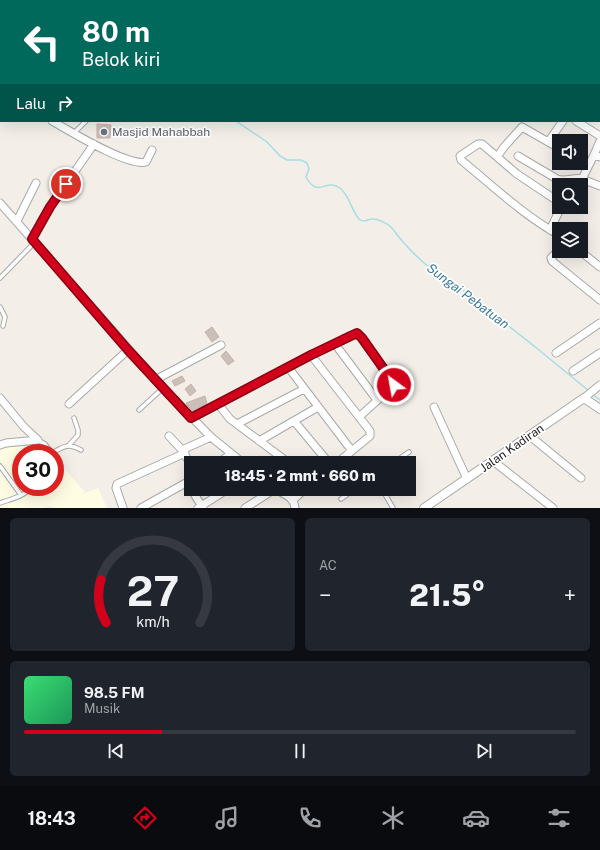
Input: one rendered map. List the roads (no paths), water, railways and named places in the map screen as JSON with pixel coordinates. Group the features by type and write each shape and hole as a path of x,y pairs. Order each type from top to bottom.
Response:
{"street":[{"path":"54,122 120,157 138,163 147,161 152,150"},
{"path":"548,142 562,122"},
{"path":"579,122 600,136"},
{"path":"497,157 504,146 524,124 552,144"},
{"path":"582,178 589,164 597,156 600,141"},
{"path":"34,240 50,207 94,144"},
{"path":"552,197 517,174 480,144 459,157 537,222 550,230 558,214"},
{"path":"518,156 555,178"},
{"path":"588,181 600,186"},
{"path":"17,221 36,183"},
{"path":"0,203 34,240 162,388 211,437 234,456"},
{"path":"552,257 551,260 600,300"},
{"path":"588,257 600,266"},
{"path":"556,353 600,323"},
{"path":"191,418 311,355 357,333 394,383 389,390 359,417"},
{"path":"335,344 377,400"},
{"path":"155,380 222,345"},
{"path":"69,404 128,350"},
{"path":"573,371 600,353"},
{"path":"311,355 369,429 371,434 345,456"},
{"path":"288,368 352,450"},
{"path":"598,387 584,398 600,408"},
{"path":"237,424 304,388"},
{"path":"0,398 24,427 38,440"},
{"name":"Jalan Kadiran","path":"424,508 584,398"},
{"path":"218,404 226,416 279,456"},
{"path":"259,441 318,407"},
{"path":"434,407 467,479"},
{"path":"294,421 323,456"},
{"path":"169,436 185,456"},
{"path":"530,436 581,478"},
{"path":"123,508 116,488 117,484 211,437"},
{"path":"0,445 6,443 38,440"},
{"path":"493,461 553,508"},
{"path":"142,508 184,488"},
{"path":"245,508 275,489 293,500 295,508"},
{"path":"196,496 201,507 218,496"},
{"path":"293,500 297,496"}],"lane":[{"path":"74,133 85,122"},
{"path":"0,278 34,240"},
{"path":"0,307 5,317 3,326"},
{"path":"139,410 162,388"},
{"path":"69,445 78,434 74,418"},
{"path":"38,440 45,444"},
{"path":"64,446 74,446 81,450"},
{"path":"403,456 409,452"},
{"path":"0,466 12,483"},
{"path":"0,504 19,496"},
{"path":"342,499 346,496"},
{"path":"386,496 393,508"}],"waterway":[{"name":"Sungai Pebatuan","path":"237,122 267,142 280,156 287,160 301,160 307,163 309,169 306,177 314,187 318,188 330,185 340,188 346,195 359,219 364,221 375,219 390,226 409,249 426,265 453,282 589,391"},
{"name":"Sungai Pebatuan","path":"592,394 600,400"}],"place":[{"name":"Masjid Mahabbah","path":"104,132"}]}
